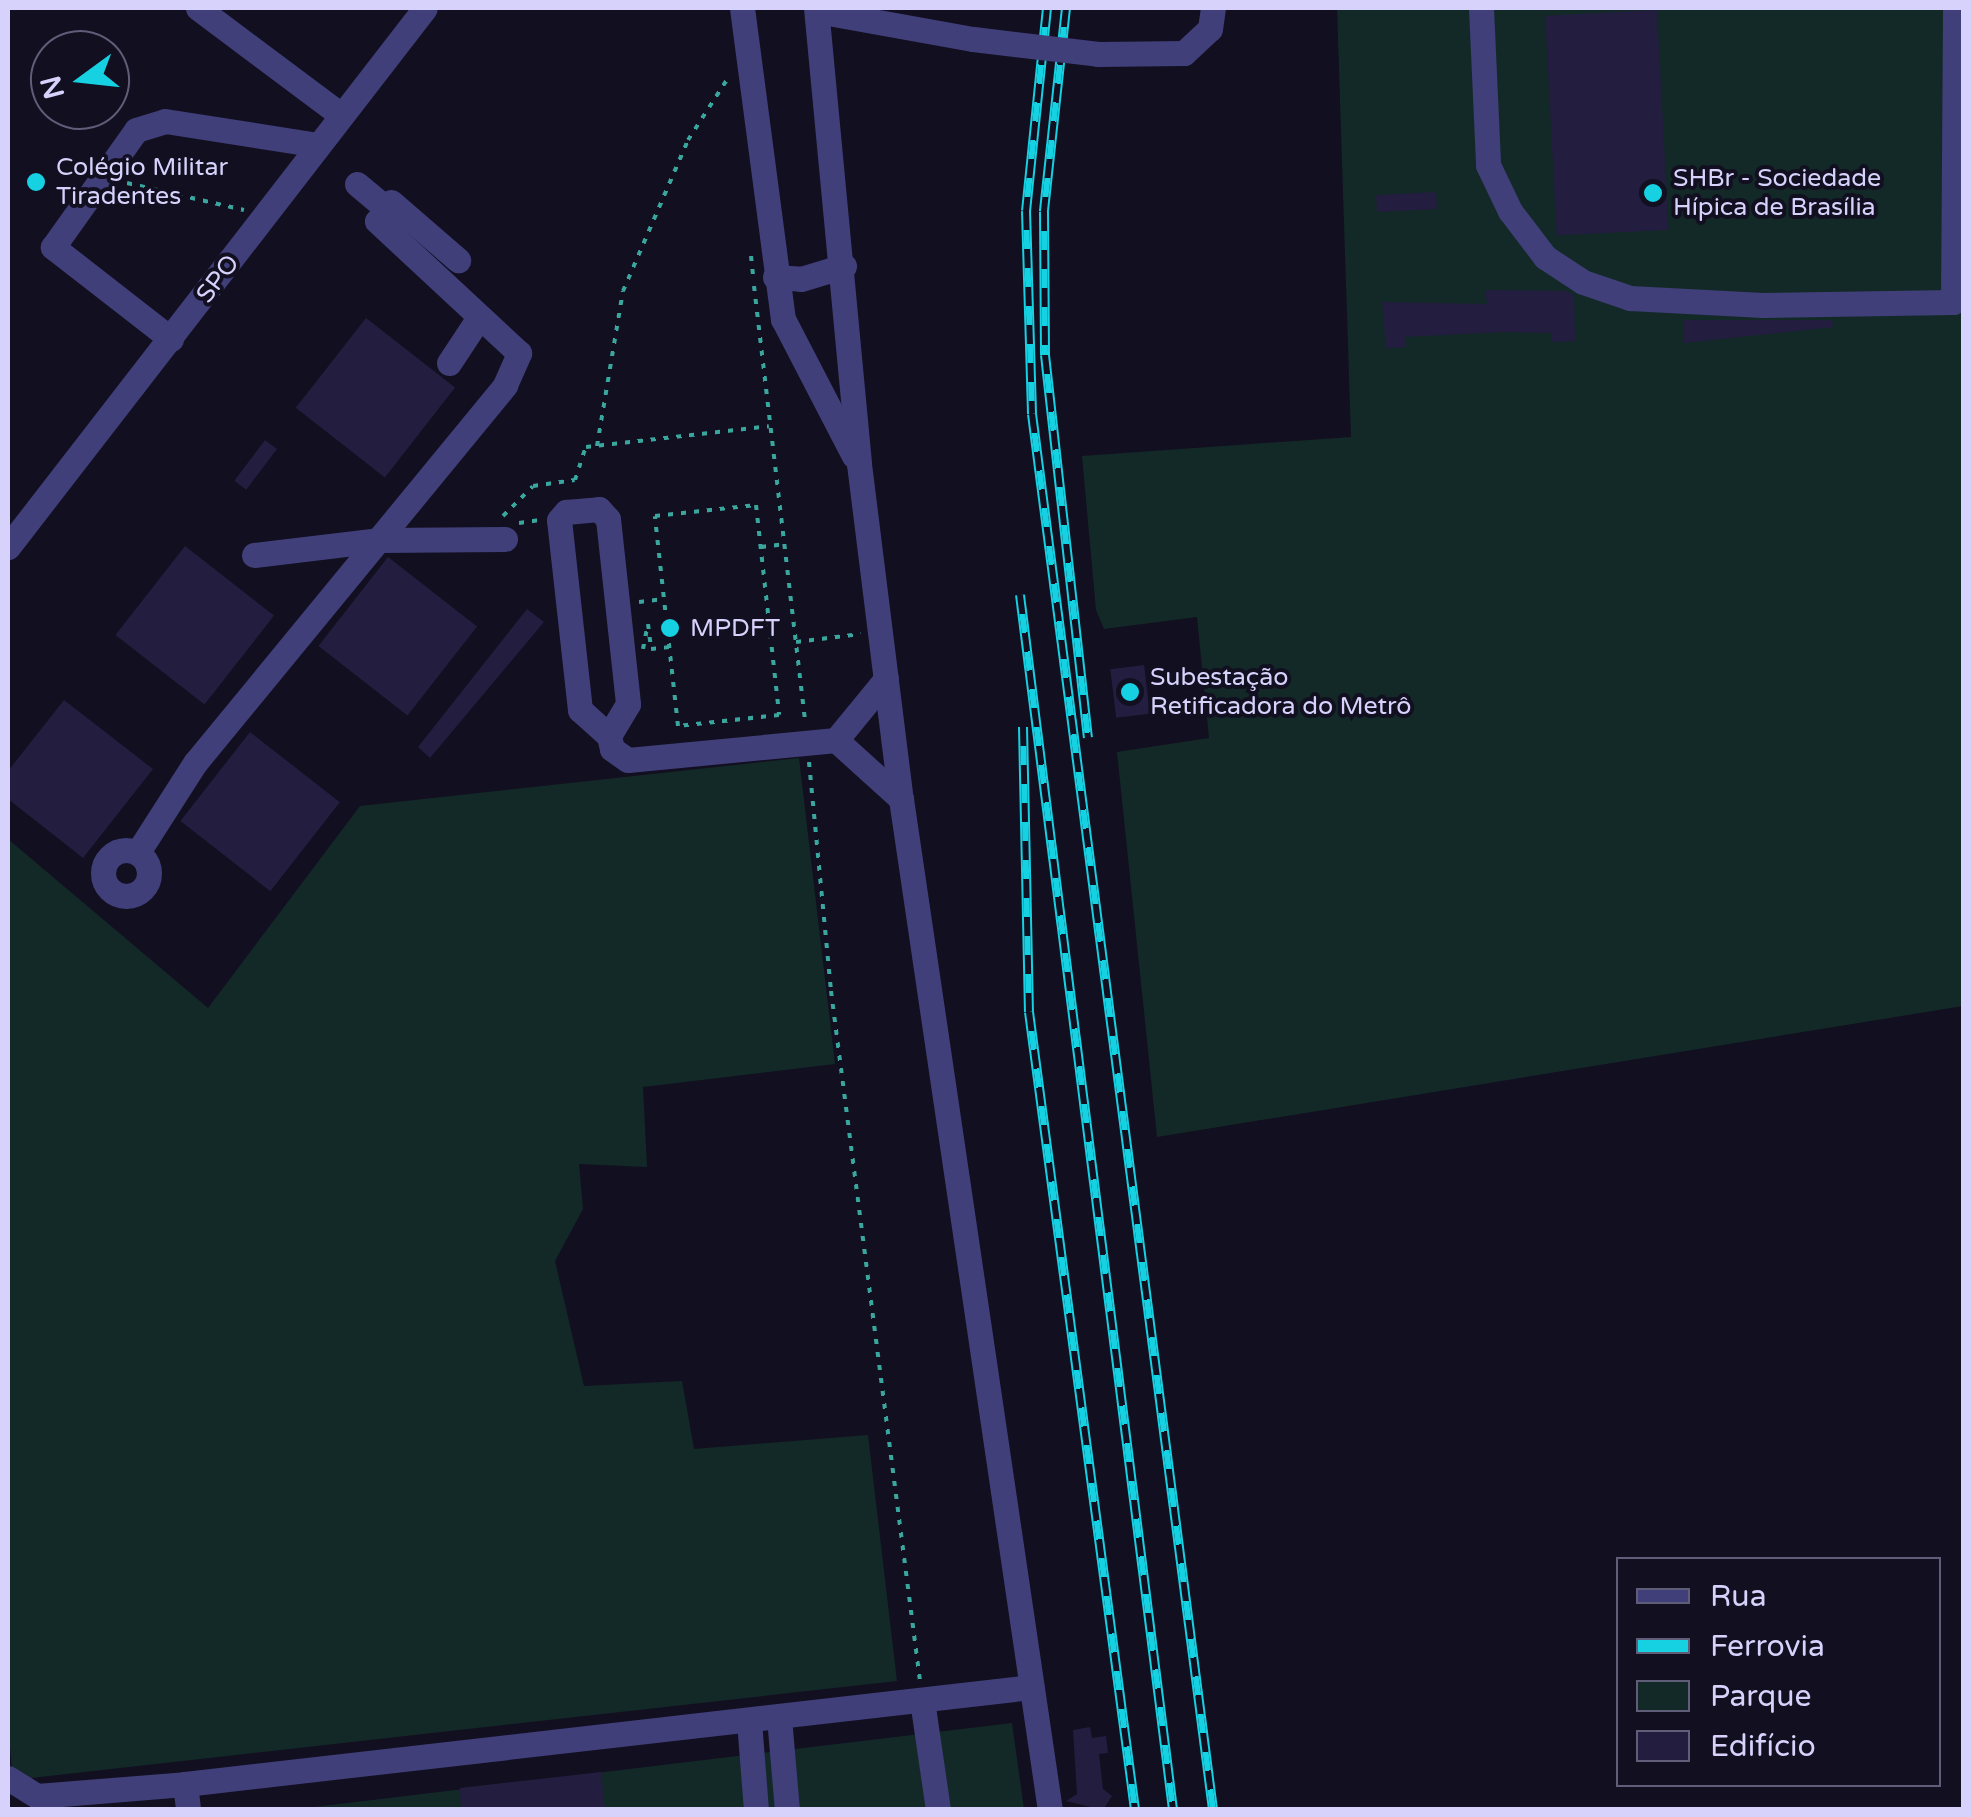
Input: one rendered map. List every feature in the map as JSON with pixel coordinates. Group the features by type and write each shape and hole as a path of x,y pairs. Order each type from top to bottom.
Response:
{"street":[{"path":"198,8 341,115"},
{"name":"SPO","path":"8,548 425,8"},
{"path":"742,8 775,276 791,338 859,464"},
{"path":"1050,1810 901,798 859,464 844,266 816,9 973,39 1098,54 1184,53 1210,29 1213,8"},
{"path":"1481,8 1488,164 1510,211 1545,257 1583,282 1630,298 1744,304 1958,302 1955,8"},
{"path":"171,339 53,247 136,130 165,121 318,145"},
{"path":"138,852 195,763 506,385 519,353 478,319 385,210 357,184"},
{"path":"385,210 458,260"},
{"path":"775,276 800,279 844,266"},
{"path":"449,363 478,319"},
{"path":"609,736 628,704 605,512 566,512 559,520 580,710 609,736 618,757 628,760 691,744 836,740 886,679"},
{"path":"254,555 380,540 505,539"},
{"path":"836,740 901,798"},
{"path":"8,1778 29,1803 186,1797 750,1721 1031,1688"},
{"path":"922,1700 938,1810"},
{"path":"778,1718 787,1810"},
{"path":"750,1721 756,1810"}],"path":[{"path":"597,446 623,291 688,140 731,73 733,93"},
{"path":"103,177 266,215"},
{"path":"750,250 786,544 831,991 922,1700"},
{"path":"559,520 494,526 534,486 575,480 586,447 769,426"},
{"path":"756,506 760,546 779,715 678,726 655,516 756,506"},
{"path":"760,546 786,544"},
{"path":"635,602 664,600"},
{"path":"623,651 646,649 648,624 651,649 669,647"},
{"path":"796,642 880,632"}],"green space":[{"path":"1337,8 1963,8 1963,1006 1157,1137 1117,752 1209,738 1197,617 1104,629 1096,610 1082,456 1351,437"},
{"path":"799,758 835,1064 643,1087 647,1167 579,1164 583,1209 555,1261 584,1386 682,1381 694,1449 868,1435 897,1681 13,1780 8,1726 8,839 208,1008 360,806"},
{"path":"1012,1723 1024,1809 289,1810"}],"building":[{"path":"1657,10 1669,230 1557,236 1545,16"},
{"path":"1436,192 1437,209 1377,212 1376,195"},
{"path":"1485,290 1567,291 1574,295 1575,341 1552,342 1551,333 1502,332 1405,337 1406,347 1386,348 1382,302 1487,304"},
{"path":"366,318 455,388 385,477 296,408"},
{"path":"1683,320 1832,320 1833,327 1684,343"},
{"path":"265,440 277,449 246,490 234,481"},
{"path":"185,546 274,616 204,705 115,635"},
{"path":"388,557 477,627 407,716 318,646"},
{"path":"527,609 544,622 430,758 418,747"},
{"name":"Subestação Retificadora do Metrô","path":"1144,665 1150,714 1116,718 1110,669"},
{"path":"64,700 153,769 83,858 8,799 8,771"},
{"path":"250,732 340,802 270,891 180,821"},
{"path":"1090,1727 1092,1738 1106,1736 1108,1753 1099,1754 1103,1789 1112,1796 1103,1810 1066,1801 1077,1794 1073,1730"},
{"path":"601,1772 605,1810 461,1810 460,1788"}],"railway":[{"path":"1047,8 1026,211 1032,414 1213,1810"},
{"path":"1066,8 1044,212 1045,355 1088,738"},
{"path":"1020,595 1173,1810"},
{"path":"1023,727 1029,1012 1135,1810"}],"place":[{"name":"Colégio Militar Tiradentes","path":"36,182"},
{"name":"SHBr - Sociedade Hípica de Brasília","path":"1653,193"},
{"name":"MPDFT","path":"670,628"},
{"name":"Subestação Retificadora do Metrô","path":"1130,692"}]}
